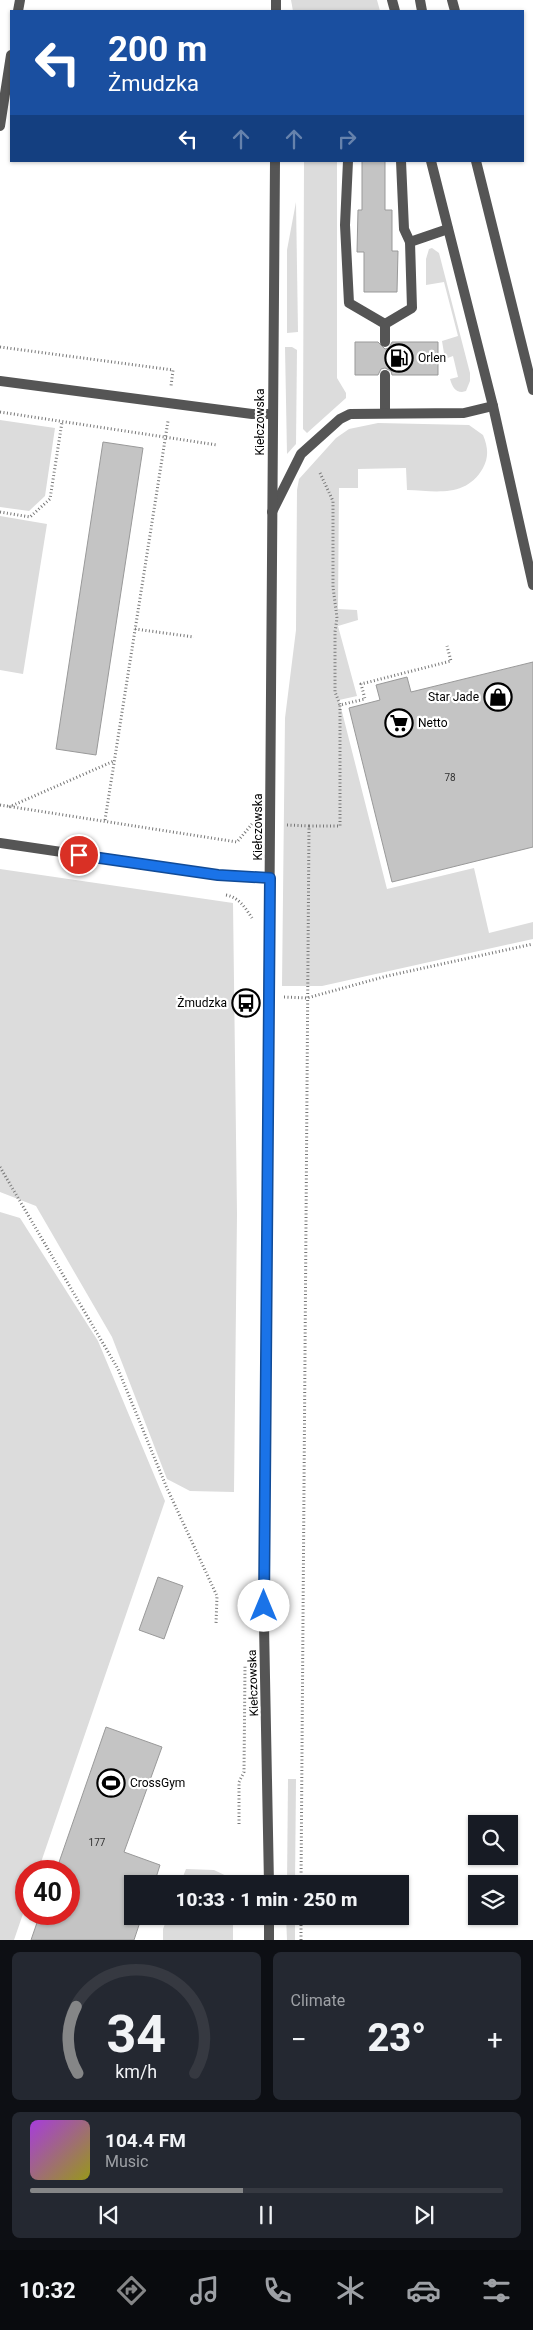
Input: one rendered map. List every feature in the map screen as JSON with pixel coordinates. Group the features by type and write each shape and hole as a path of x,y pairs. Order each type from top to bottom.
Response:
{"street":[{"path":"0,126 10,61"},
{"name":"Kiełczowska","path":"269,1875 264,1625 275,162"},
{"path":"348,162 345,225 349,303 385,324"},
{"path":"385,324 412,308 410,242 404,229 401,162"},
{"path":"431,162 493,406 533,585"},
{"path":"476,162 533,390"},
{"path":"410,242 448,229"},
{"path":"385,324 385,342"},
{"path":"385,375 385,413"},
{"path":"0,381 273,414"},
{"path":"272,512 302,454 340,419 350,414 464,413 493,406"},
{"path":"0,843 218,875 270,878"},
{"path":"269,1925 269,1940"}],"path":[{"path":"0,347 174,370 166,438 105,820"},
{"path":"0,412 217,445"},
{"path":"0,512 30,517 50,499 62,422"},
{"path":"282,824 340,826 340,705 335,692 334,667 337,618 333,587 333,501 320,473"},
{"path":"135,629 194,637"},
{"path":"340,705 365,699 361,684 451,662 447,646"},
{"path":"9,807 114,761"},
{"path":"0,805 237,842 251,824 258,824"},
{"path":"301,1875 309,826"},
{"path":"269,997 307,998 387,976 533,944"},
{"path":"0,1166 118,1369 166,1486 217,1596 216,1624"},
{"path":"301,1925 301,1940"}],"shaded area":[{"path":"291,0 377,0 380,10 293,10"},
{"path":"304,162 337,162 337,378 346,393 346,398 307,433 303,429"},
{"path":"296,202 298,332 287,333 287,250"},
{"path":"432,248 439,253 470,373 470,381 466,391 462,392 456,390 450,379 458,377 453,356 445,359 442,341 458,336 444,282 426,285 426,259 429,249"},
{"path":"285,347 292,347 297,350 296,444 287,454"},
{"path":"0,420 55,428 45,496 29,511 0,507"},
{"path":"378,423 469,425 483,435 487,452 485,464 476,478 468,484 450,491 407,490 406,468 358,469 358,488 339,488 338,609 357,610 358,620 338,626 357,696 339,700 387,889 474,868 489,933 533,922 533,939 322,986 282,986 285,718 296,630 297,490 299,479 336,438 349,429"},
{"path":"0,516 47,524 23,674 0,670"},
{"path":"0,869 233,903 237,1214 234,1492 190,1491 167,1479 112,1337 36,1206 0,1192"},
{"path":"0,1212 20,1218 98,1341 165,1501 42,1860 15,1860 15,1925 19,1925 14,1940 0,1940"},
{"path":"288,1779 296,1779 295,1875 287,1875"},
{"path":"186,1869 214,1870 225,1875 184,1875"},
{"path":"165,1925 233,1925 233,1940 163,1940"},
{"path":"286,1925 295,1925 295,1940 287,1940"}],"building":[{"path":"362,162 385,162 385,210 392,210 392,251 398,251 397,292 364,292 364,252 357,252 358,210 362,210"},
{"path":"355,342 378,342 385,349 389,348 392,342 438,342 438,375 392,375 391,371 385,368 381,369 378,375 355,375"},
{"path":"103,442 143,448 96,755 56,749"},
{"path":"533,662 533,847 392,882 349,708 380,700 376,685 407,677 411,692"},
{"path":"158,1577 183,1586 164,1639 139,1630"},
{"path":"106,1727 162,1747 124,1852 160,1865 157,1875 124,1875 124,1925 139,1925 134,1940 31,1940 36,1925 80,1925 80,1860 60,1860"}],"place":[{"name":"Orlen","path":"399,358"},
{"name":"Star Jade","path":"498,697"},
{"name":"Netto","path":"399,723"},
{"name":"Żmudzka","path":"246,1003"},
{"name":"CrossGym","path":"111,1783"}],"route":[{"path":"79,855 232,877 270,878 264,1606"}]}
